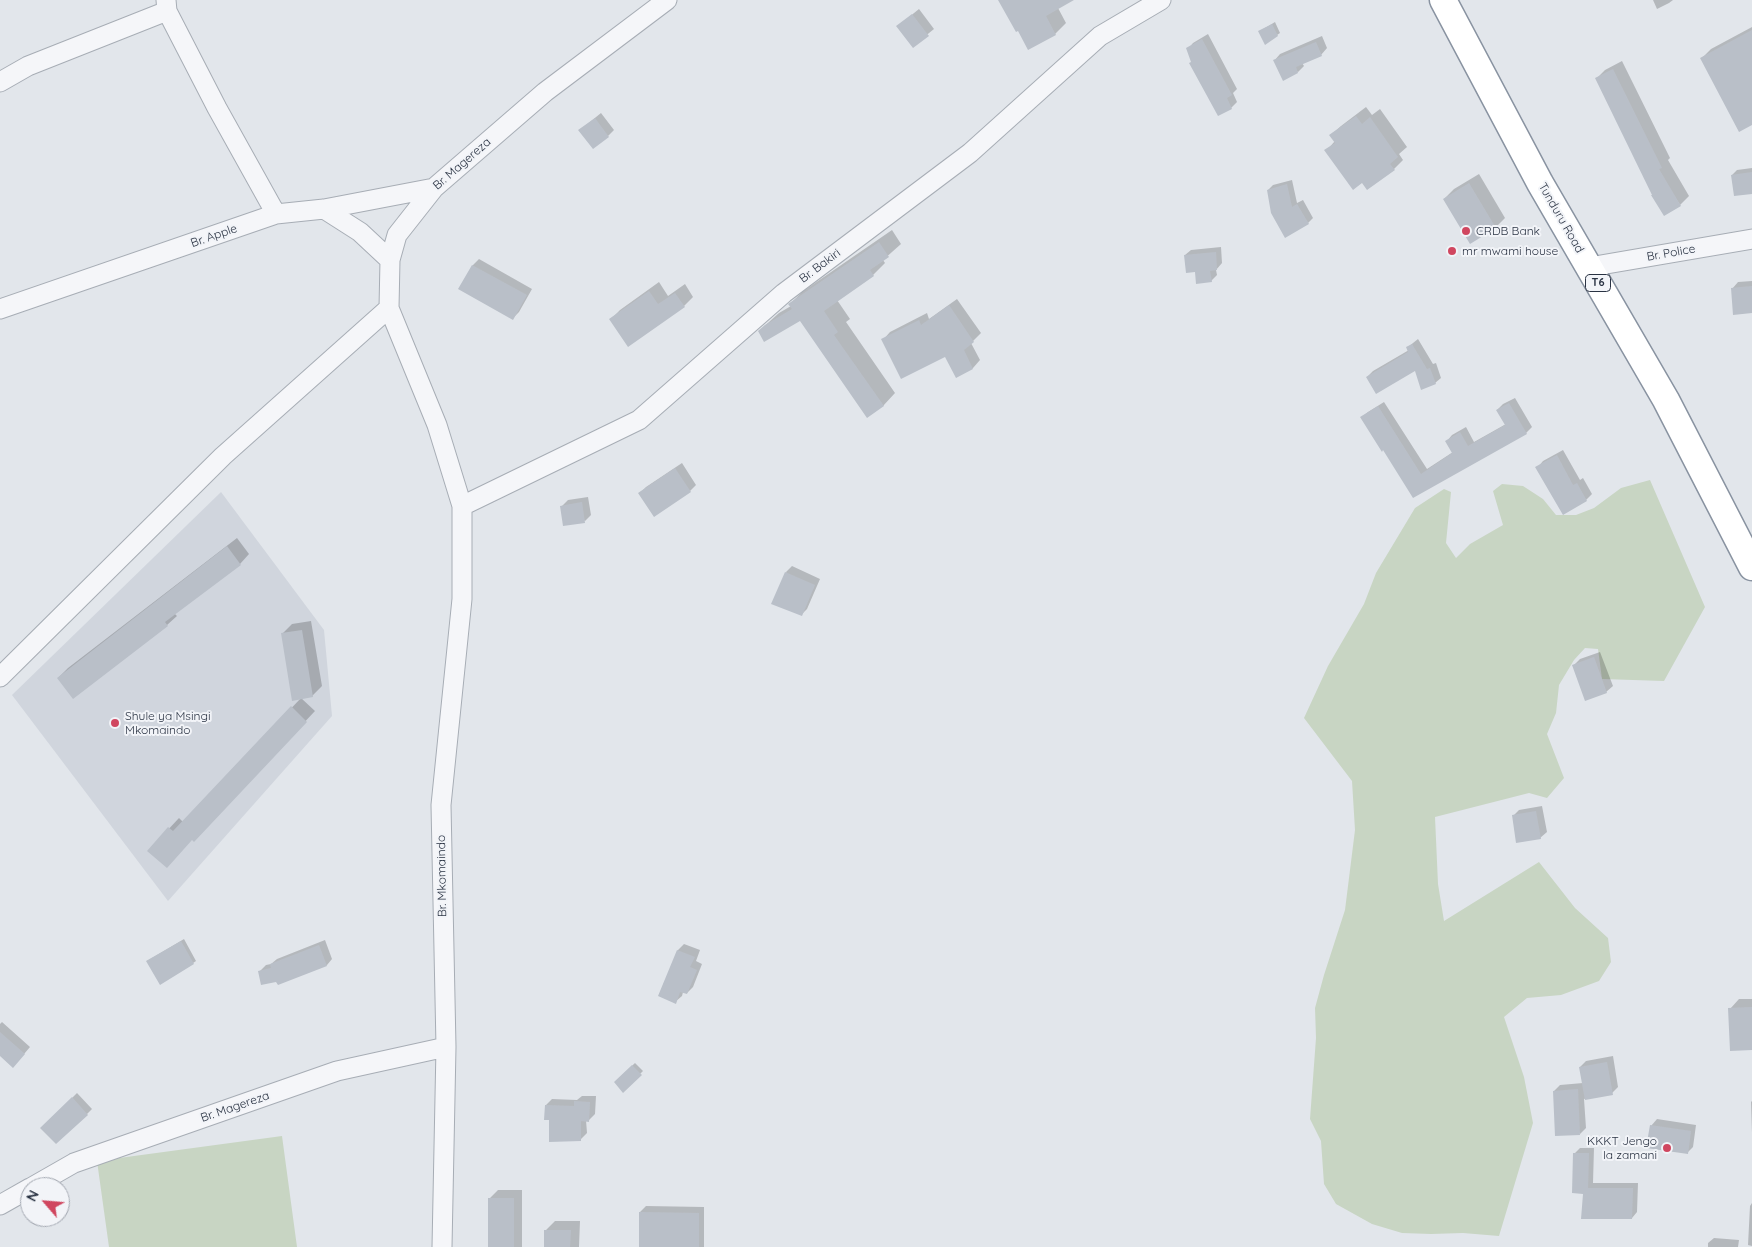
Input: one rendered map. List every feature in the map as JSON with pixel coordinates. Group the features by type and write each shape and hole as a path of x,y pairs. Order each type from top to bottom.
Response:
{"highway":[{"name":"Tunduru Road","path":"1443,0 1540,183 1666,400 1752,567"}],"street":[{"name":"Br. Magereza","path":"462,506 436,425 389,308 390,260 397,235 434,188 545,92 667,0"},
{"name":"Br. Bakiri","path":"462,506 639,420 784,293 970,153 1100,36 1161,0"},
{"path":"0,82 28,66 166,5 217,108 276,214"},
{"name":"Br. Apple","path":"0,309 276,214 324,209 434,188"},
{"path":"324,209 360,232 390,260"},
{"name":"Br. Police","path":"1590,268 1752,238"},
{"path":"0,677 223,456 389,308"},
{"name":"Br. Mkomaindo","path":"442,1247 446,1047 441,805 462,599 462,506"},
{"name":"Br. Magereza","path":"50,1177 74,1163 336,1071 446,1047"},
{"name":"Br. Magereza","path":"0,1205 20,1194"}],"shaded area":[{"path":"221,492 324,630 332,716 168,901 12,695"}],"green space":[{"path":"1650,480 1705,607 1664,681 1602,679 1598,649 1585,648 1574,660 1559,685 1556,713 1547,734 1564,778 1547,798 1529,793 1435,817 1438,884 1444,921 1539,862 1575,908 1608,938 1611,962 1599,981 1561,995 1527,998 1504,1017 1524,1077 1533,1123 1499,1236 1463,1233 1402,1233 1372,1224 1336,1204 1324,1184 1321,1141 1310,1119 1316,1038 1315,1008 1345,910 1355,830 1352,781 1304,718 1328,666 1364,604 1376,573 1415,508 1444,489 1451,492 1446,543 1456,558 1470,544 1503,525 1493,491 1502,484 1523,486 1543,499 1556,515 1576,515 1594,508 1621,488"},
{"path":"282,1136 297,1247 109,1247 97,1161"}],"building":[{"path":"998,0 1074,0 1046,16 1056,35 1028,50"},
{"path":"912,14 929,36 913,48 896,26"},
{"path":"1272,24 1278,36 1265,45 1258,31"},
{"path":"1752,30 1752,125 1739,132 1700,58"},
{"path":"1202,39 1232,95 1227,98 1232,109 1218,116 1189,63 1191,62 1186,48"},
{"path":"1316,42 1322,56 1296,67 1298,73 1283,81 1273,60"},
{"path":"1613,69 1662,168 1659,169 1681,206 1664,216 1651,195 1595,78"},
{"path":"1356,116 1362,124 1370,117 1398,157 1390,164 1395,170 1367,190 1362,183 1353,190 1324,150 1335,143 1329,135"},
{"path":"595,118 609,137 593,149 578,130"},
{"path":"1752,172 1752,194 1734,196 1731,175"},
{"path":"1469,183 1496,228 1470,244 1443,199"},
{"path":"1287,184 1292,207 1297,204 1309,224 1285,238 1271,213 1267,190"},
{"path":"879,242 889,257 870,270 874,276 824,311 838,332 834,335 884,406 867,418 800,321 764,342 758,331 792,309 788,304"},
{"path":"1216,252 1217,270 1210,271 1212,282 1196,284 1195,272 1186,273 1184,255"},
{"path":"472,265 527,295 513,320 458,289"},
{"path":"1752,286 1752,313 1733,315 1731,288"},
{"path":"649,291 658,304 675,293 685,307 628,347 609,319"},
{"path":"949,305 974,342 964,350 973,369 956,378 945,357 901,379 881,339 919,320 921,325"},
{"path":"1412,344 1427,369 1430,368 1436,384 1421,390 1415,371 1376,394 1366,377 1408,352 1406,347"},
{"path":"1509,403 1527,434 1413,498 1360,417 1378,406 1421,474 1452,453 1445,441 1460,432 1468,446 1505,425 1496,410"},
{"path":"1557,455 1573,485 1577,483 1587,501 1563,515 1535,467"},
{"path":"675,468 691,492 654,517 638,493"},
{"path":"582,502 585,523 563,526 560,506"},
{"path":"227,546 241,565 165,622 168,626 73,699 57,678"},
{"path":"785,572 815,585 802,616 771,604"},
{"path":"302,630 313,697 292,701 281,633"},
{"path":"1594,657 1607,693 1585,701 1572,665"},
{"path":"291,706 307,722 194,842 192,840 167,868 147,851 168,827 173,831"},
{"path":"1536,811 1541,839 1516,843 1512,815"},
{"path":"181,941 194,964 160,985 146,961"},
{"path":"319,945 327,966 278,985 276,982 261,985 258,971 271,968 270,964"},
{"path":"677,950 695,957 690,967 697,970 687,994 680,992 676,1004 658,996"},
{"path":"1752,1007 1752,1050 1730,1051 1728,1008"},
{"path":"0,1032 25,1054 13,1068 0,1056"},
{"path":"1607,1062 1613,1095 1585,1100 1579,1067"},
{"path":"632,1065 642,1075 623,1093 614,1082"},
{"path":"1578,1089 1580,1135 1555,1136 1553,1091"},
{"path":"72,1097 88,1115 56,1144 40,1128"},
{"path":"574,1101 590,1102 589,1122 581,1121 581,1141 549,1142 549,1120 544,1120 545,1105 574,1106"},
{"path":"1650,1125 1691,1131 1688,1154 1646,1148"},
{"path":"1573,1153 1589,1153 1588,1188 1633,1188 1632,1219 1581,1219 1583,1194 1572,1193"},
{"path":"488,1198 514,1198 514,1247 488,1247"},
{"path":"639,1212 699,1213 699,1247 639,1247"},
{"path":"544,1230 571,1230 570,1247 544,1247"}],"place":[{"name":"CRDB Bank","path":"1466,231"},
{"name":"mr mwami house","path":"1452,251"},
{"name":"Shule ya Msingi Mkomaindo","path":"115,723"},
{"name":"KKKT Jengo la zamani","path":"1667,1148"}]}
